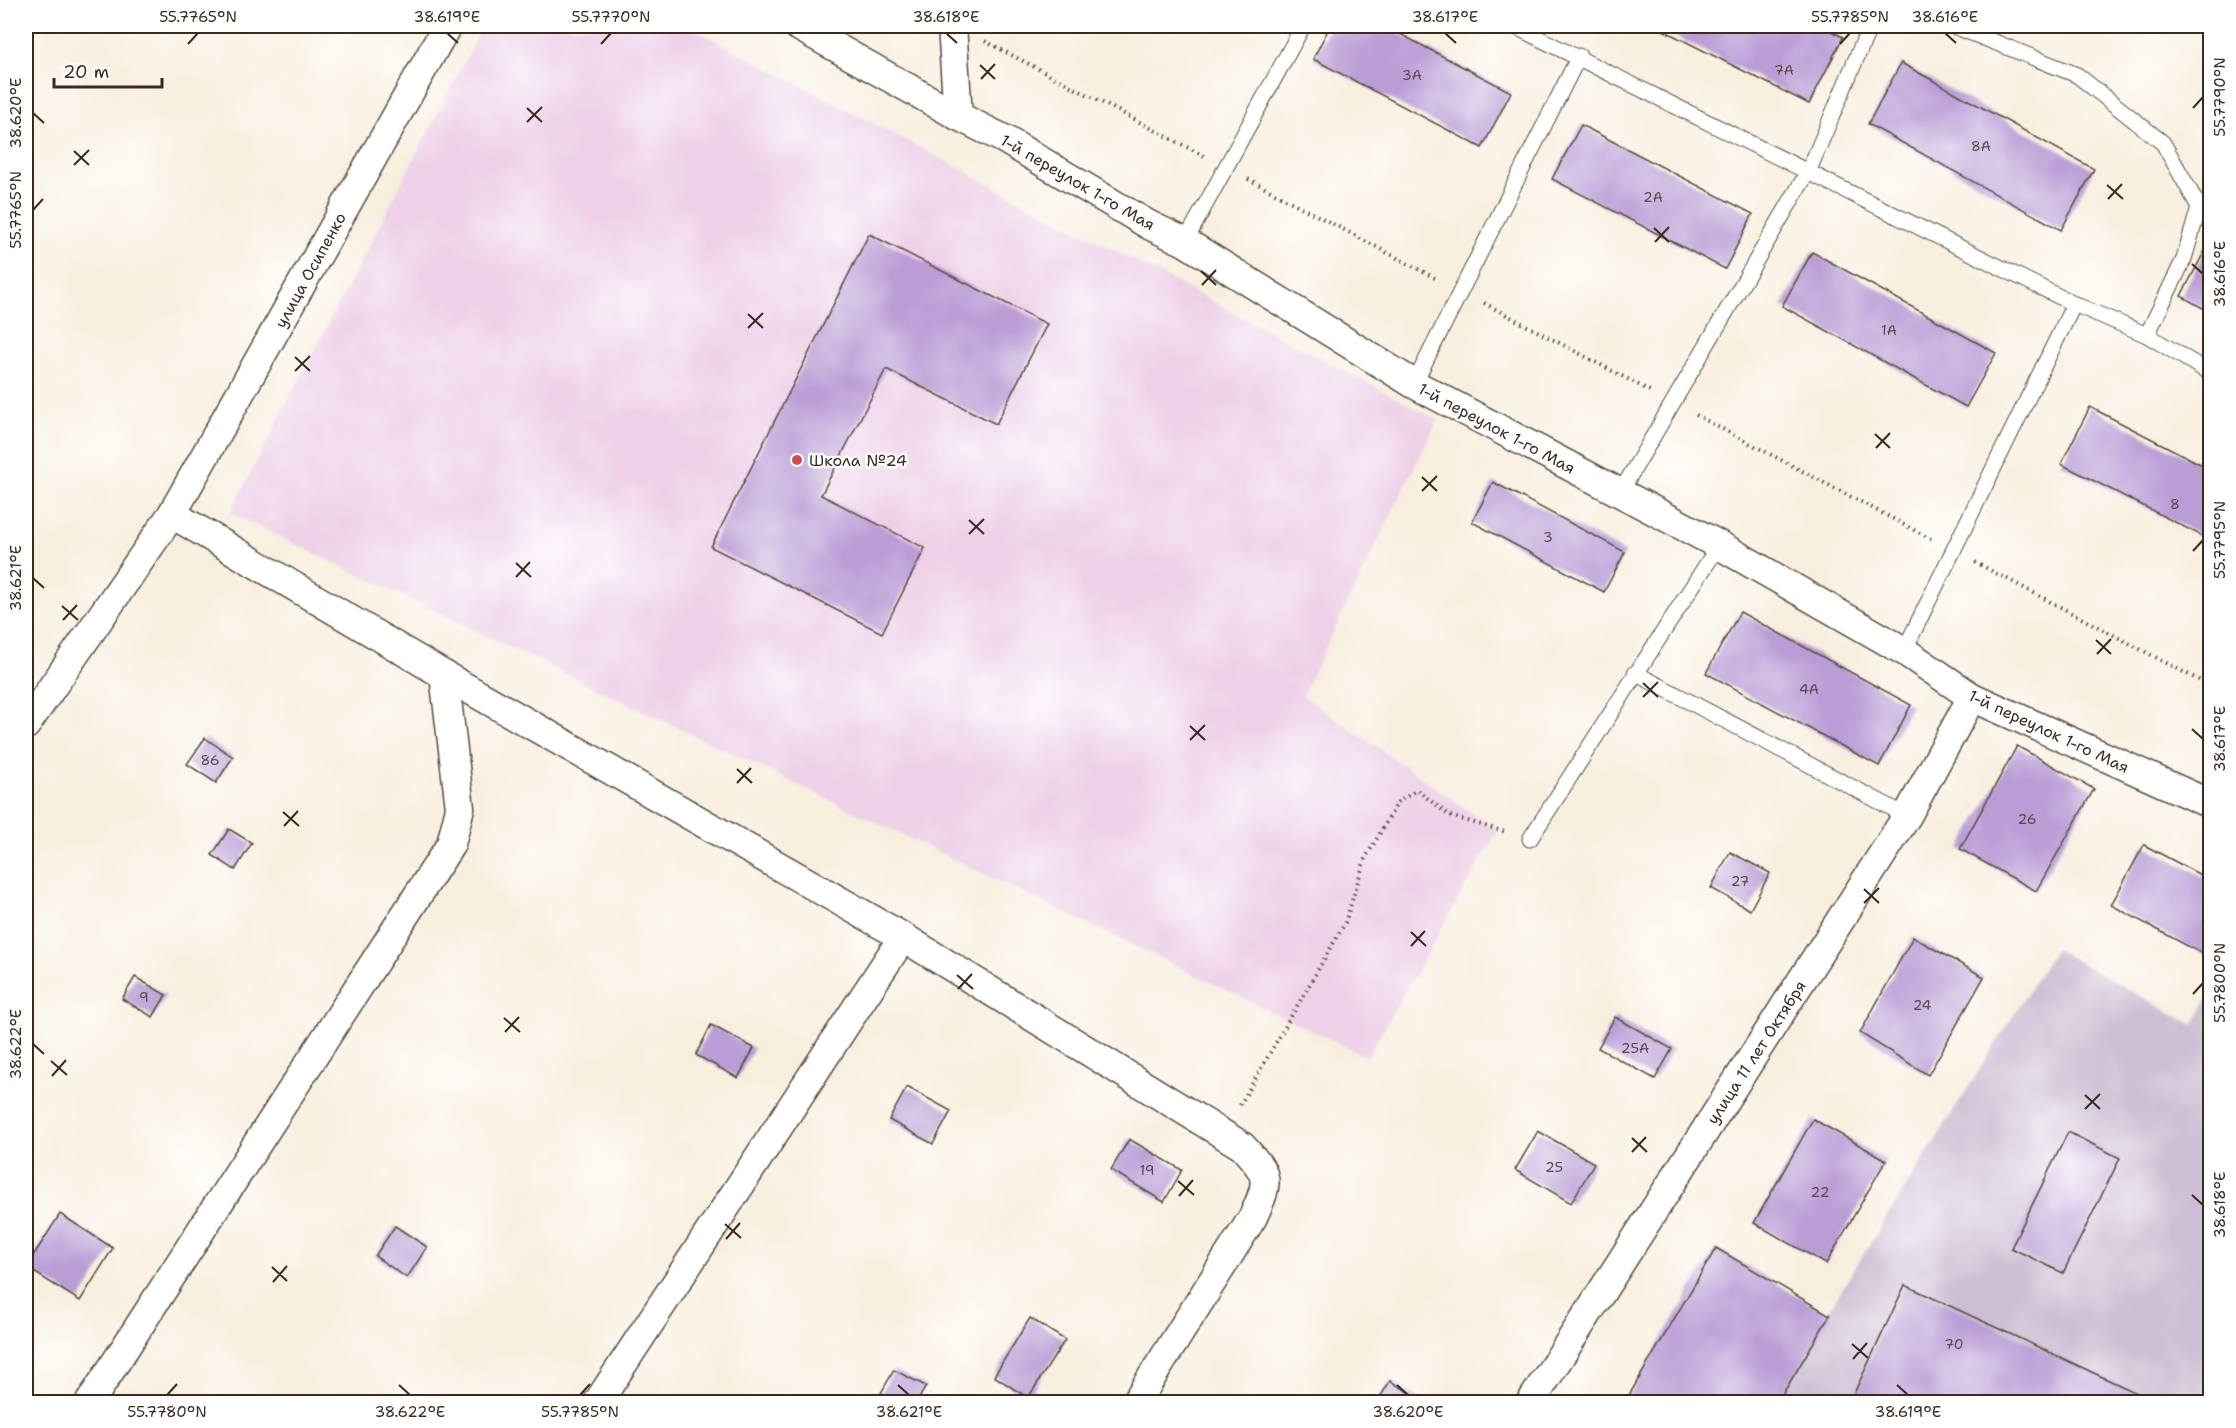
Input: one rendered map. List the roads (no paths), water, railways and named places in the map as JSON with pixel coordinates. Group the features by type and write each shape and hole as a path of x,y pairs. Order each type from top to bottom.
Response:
{"street":[{"name":"улица Осипенко","path":"26,725 172,514 447,26"},
{"name":"1-й переулок 1-го Мая","path":"798,26 958,116 1004,139 1149,225 1185,242 1414,384 1719,545 1904,651 1972,697 2211,804"},
{"path":"958,116 964,31"},
{"path":"172,514 444,675 903,937 1242,1146 1263,1168 1265,1190 1253,1217 1136,1402"},
{"path":"90,1402 451,844 460,807 444,675"},
{"name":"улица 11 лет Октября","path":"1532,1402 1907,816 1972,697"},
{"path":"598,1402 903,937"}],"lane":[{"path":"1185,242 1303,26"},
{"path":"1514,26 1809,170 2074,304 2147,335 2211,373"},
{"path":"1620,493 1809,170 1870,26"},
{"path":"1954,26 2077,75 2163,143 2199,207 2184,259 2147,335"},
{"path":"1414,384 1579,56"},
{"path":"1904,651 2074,304"},
{"path":"1530,838 1719,545"},
{"path":"1635,673 1907,816"}],"place":[{"name":"Школа №24","path":"797,460"}]}
